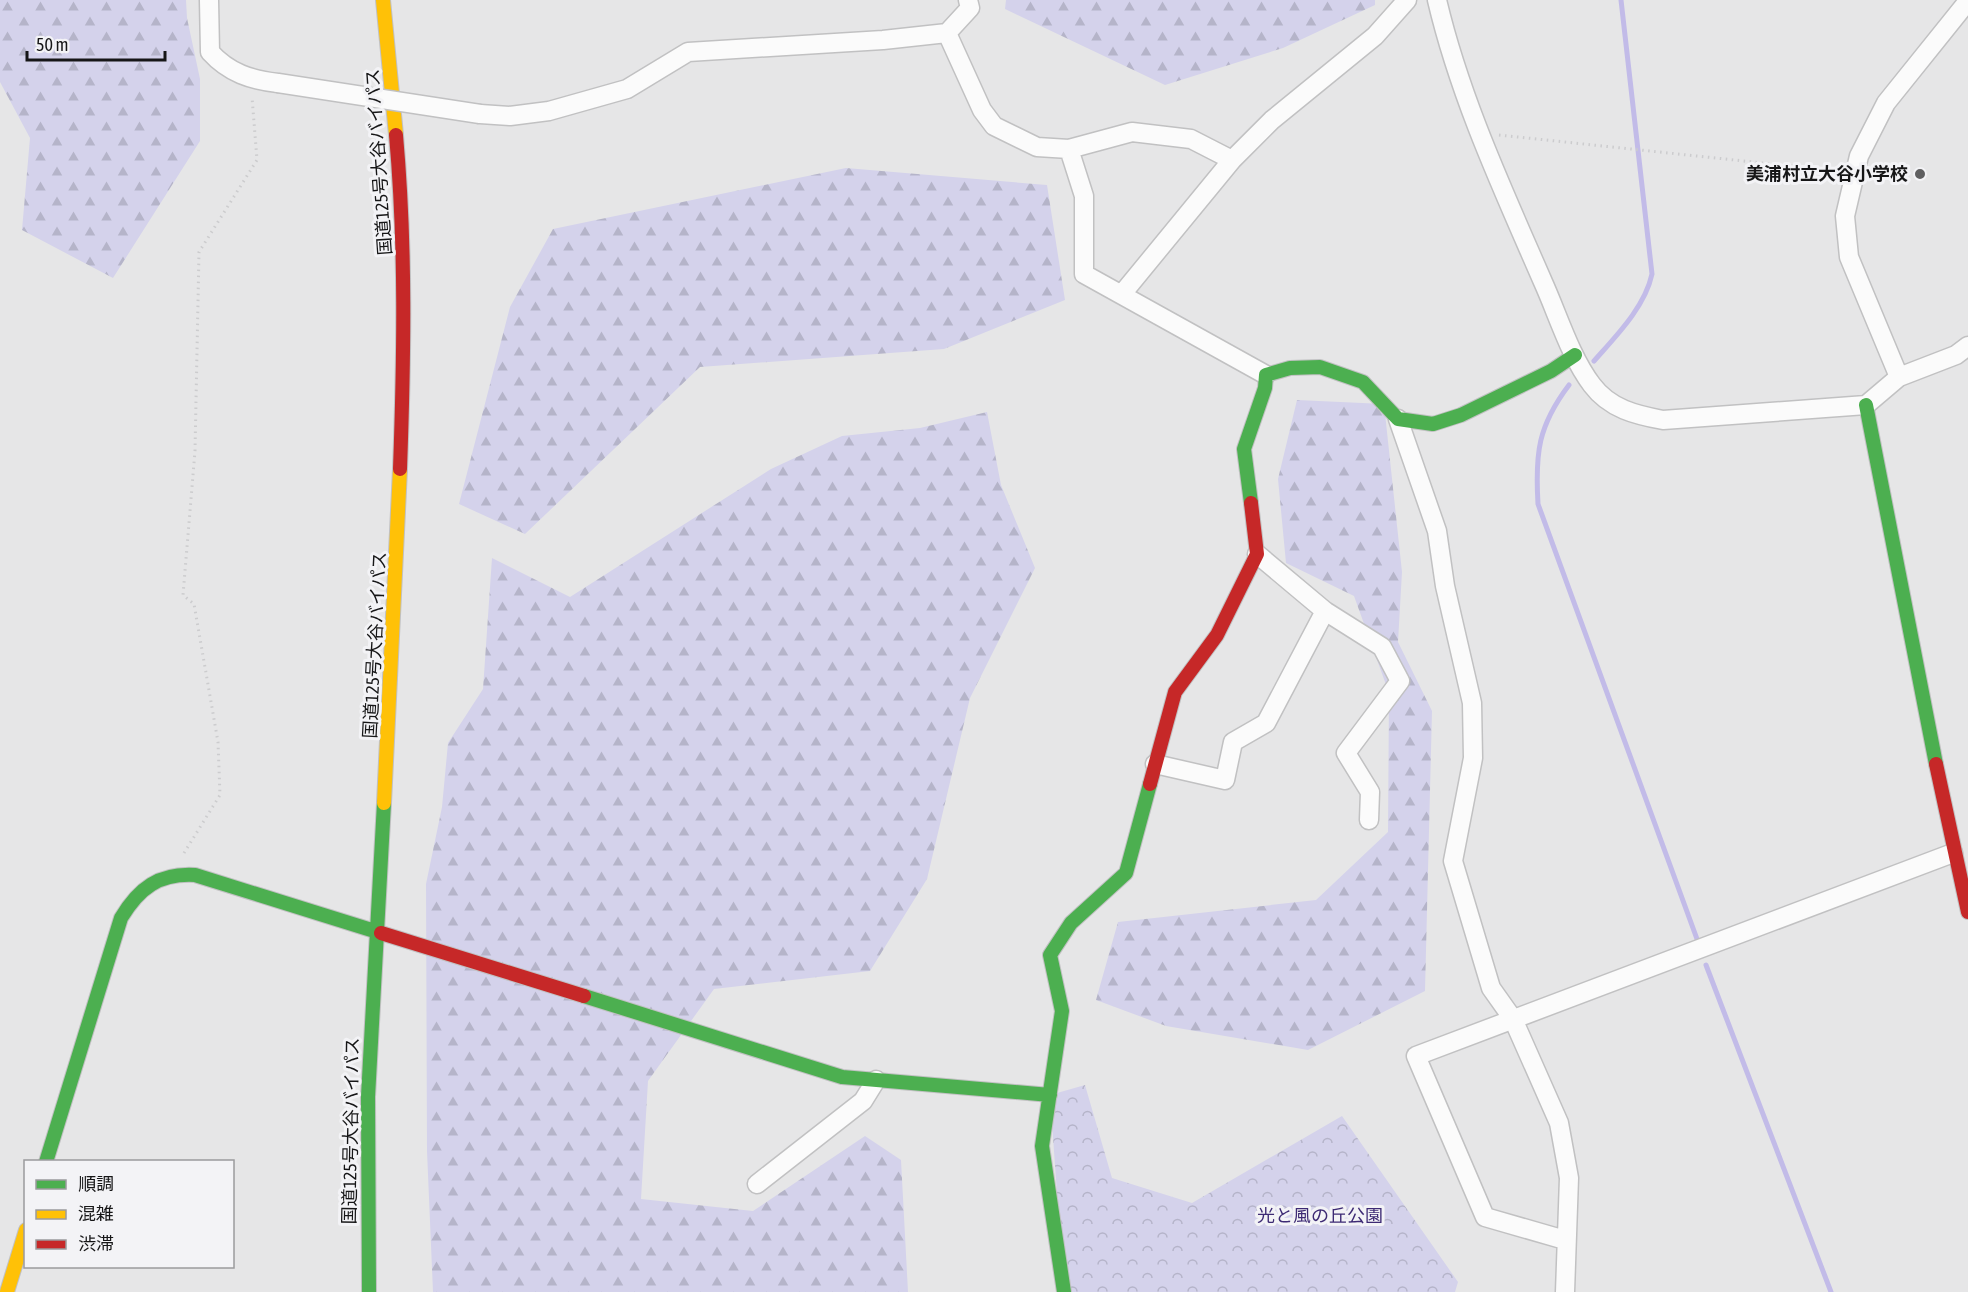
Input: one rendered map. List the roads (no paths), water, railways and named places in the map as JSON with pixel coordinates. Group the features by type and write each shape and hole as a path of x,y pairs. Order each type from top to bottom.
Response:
{"main road":[{"name":"国道125号大谷バイパス","path":"369,1292 368,1097 398,571 405,321 401,192 383,0"},
{"path":"1064,1292 1042,1146 1062,1011 1050,955 1071,923 1126,873 1175,692 1217,635 1257,554 1244,449 1265,388 1266,375 1290,368 1320,367 1363,382 1398,419 1433,424 1461,416 1551,371 1575,355"},
{"path":"1866,405 1953,852 1968,912"},
{"path":"46,1160 121,918 127,906 142,889 159,876 171,874 195,874 842,1077 1050,1095"},
{"path":"7,1292 24,1237"}],"street":[{"path":"209,0 210,52 220,63 251,80 480,114 510,116 549,111 627,89 688,52 882,40 947,33 970,8 969,0"},
{"path":"1122,294 1232,160 1272,120 1376,36 1407,0"},
{"path":"1437,0 1450,52 1480,133 1575,355 1591,384 1603,396 1631,414 1664,420 1866,405 1899,377 1956,355 1968,346"},
{"path":"1899,377 1849,257 1845,216 1858,156 1886,103 1968,1"},
{"path":"947,33 982,110 994,126 1037,147 1069,149 1132,132 1191,139 1232,160"},
{"path":"1069,149 1084,196 1084,274 1266,375"},
{"path":"1398,419 1437,531 1444,586 1472,703 1473,758 1454,861 1491,988 1513,1019 1559,1123 1569,1179 1565,1240 1565,1292"},
{"path":"1257,554 1325,611 1382,647 1400,681 1346,753 1370,792 1369,820"},
{"path":"1155,764 1225,780 1233,742 1266,723 1325,611"},
{"path":"1565,1240 1485,1217 1416,1056 1953,852"},
{"path":"757,1184 863,1101 876,1080"}],"waterway":[{"path":"1594,361 1636,309 1652,274 1621,0"},
{"path":"1569,385 1551,414 1541,441 1537,470 1538,504 1697,939"},
{"path":"1706,965 1831,1292"}],"place":[{"name":"美浦村立大谷小学校","path":"1920,174"}],"park label":[{"name":"光と風の丘公園","path":"1320,1216"}]}
